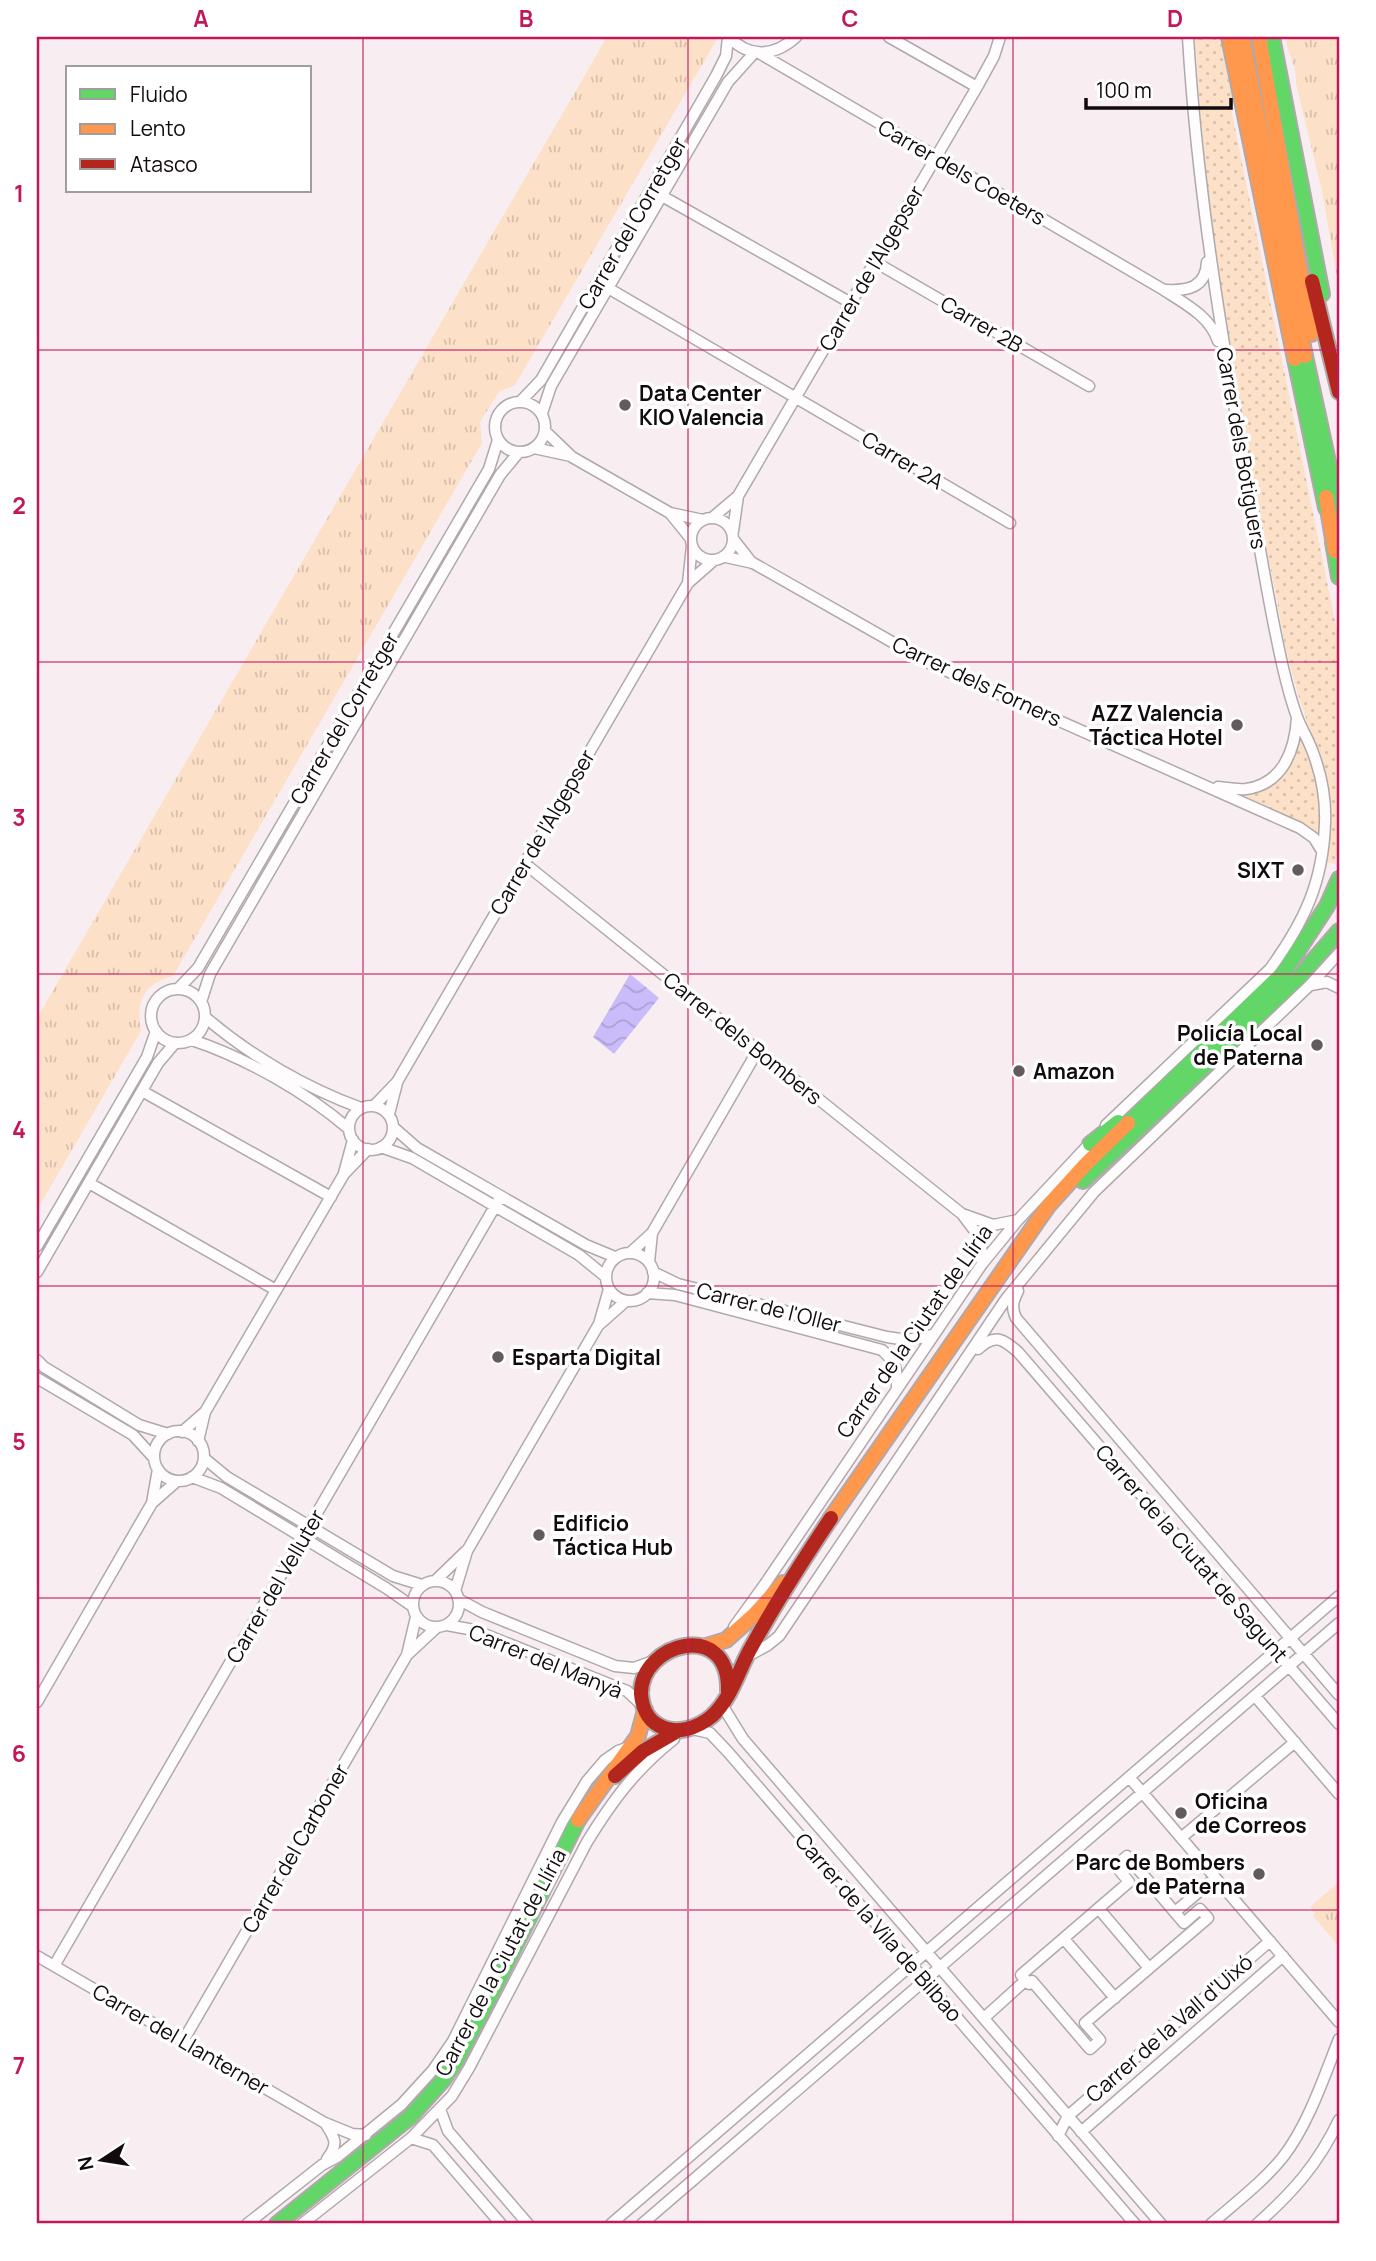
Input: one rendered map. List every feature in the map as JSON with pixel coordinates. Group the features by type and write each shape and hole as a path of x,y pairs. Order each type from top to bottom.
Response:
{"street":[{"name":"Carrer dels Coeters","path":"729,37 744,49 757,53 1164,290 1209,323 1216,333 1226,363"},
{"name":"Carrer del Corretger","path":"521,401 541,380 678,144 726,56 729,37"},
{"path":"757,53 780,49 796,37"},
{"path":"889,37 977,88"},
{"name":"Carrer de l'Algepser","path":"738,496 977,88 994,56 999,37"},
{"name":"Carrer dels Botiguers","path":"1188,37 1193,114 1226,363 1277,640 1297,717 1313,751 1323,791 1325,821 1322,852"},
{"path":"1229,37 1335,551"},
{"path":"1242,37 1290,284 1339,512"},
{"path":"1259,37 1339,502"},
{"path":"1272,37 1339,381"},
{"name":"Carrer del Corretger","path":"542,413 551,386 728,82 757,53"},
{"path":"1268,84 1339,392"},
{"path":"662,196 851,303"},
{"path":"1164,290 1185,291 1198,284 1207,268 1208,240"},
{"name":"Carrer 2B","path":"875,262 1089,386"},
{"path":"1290,284 1339,577"},
{"name":"Carrer 2A","path":"608,288 1010,523"},
{"path":"534,448 545,431 542,413 533,405 521,401 510,403 501,410 495,424 498,440 507,449 519,452 534,448 572,457"},
{"path":"545,431 572,457 670,513 724,521 733,536"},
{"name":"Carrer del Corretger","path":"178,989 198,968 489,469 498,440"},
{"name":"Carrer del Corretger","path":"201,1002 210,974 500,475 519,452"},
{"path":"688,583 692,531 738,496"},
{"path":"688,583 713,561 726,557 732,549 738,496"},
{"path":"670,513 697,554 713,561"},
{"name":"Carrer dels Forners","path":"733,536 752,563"},
{"name":"Carrer dels Forners","path":"726,557 752,563 929,663 1300,828 1314,838 1322,852"},
{"name":"Carrer de l'Algepser","path":"397,1082 688,583"},
{"name":"Carrer dels Forners","path":"1208,785 1245,790 1272,779 1289,759 1296,734 1297,717"},
{"name":"Carrer de la Ciutat de Llíria","path":"703,1645 731,1630 982,1264 1018,1220 1105,1125 1270,969 1287,945 1312,899 1322,852"},
{"name":"Carrer dels Bombers","path":"524,863 962,1213 981,1239 982,1264"},
{"name":"Carrer de la Ciutat de Llíria","path":"587,1805 643,1751 712,1716 807,1556 1048,1206 1085,1165 1284,972 1327,906 1338,880"},
{"name":"Carrer de la Ciutat de Llíria","path":"1023,1242 1054,1209 1300,976 1339,931"},
{"path":"745,1658 779,1636 1006,1299 1094,1192 1310,985 1339,953"},
{"path":"1310,985 1327,982 1339,988"},
{"path":"192,1040 203,1026 205,1017 201,1002 191,992 178,989 164,993 154,1003 151,1018 161,1037 176,1043 192,1040 227,1051 324,1107 357,1144 368,1149 381,1147 412,1158 579,1255 606,1277"},
{"path":"205,1017 233,1041 329,1097 361,1108 380,1107 389,1114"},
{"path":"37,1246 147,1057 156,1031"},
{"path":"37,1272 158,1063 176,1043"},
{"path":"1090,1144 1125,1118 1204,1048"},
{"path":"630,1253 652,1233 758,1050"},
{"path":"374,1106 397,1082"},
{"path":"381,1147 390,1139 393,1127 389,1114 397,1082"},
{"path":"142,1091 331,1196"},
{"path":"344,1174 352,1117 361,1108"},
{"path":"393,1127 417,1148 586,1245 615,1257"},
{"path":"198,1441 205,1412 276,1290 344,1174 368,1149"},
{"path":"89,1182 276,1290"},
{"path":"495,1206 501,1196"},
{"name":"Carrer del Velluter","path":"54,1966 495,1206"},
{"name":"Carrer dels Bombers","path":"962,1213 993,1225 1018,1220"},
{"path":"599,1324 626,1301 641,1298 652,1287 652,1233"},
{"path":"467,1551 457,1595 457,1614 447,1625 436,1628 421,1623 412,1606 416,1591 422,1585 436,1580 467,1551 599,1324 609,1289 606,1277 610,1263 615,1257 630,1253 638,1254 651,1267"},
{"name":"Carrer de la Ciutat de Sagunt","path":"1032,1266 1012,1302 1016,1318 1339,1695"},
{"name":"Carrer de l'Oller","path":"651,1267 678,1283 887,1336 907,1340 933,1335"},
{"path":"609,1289 626,1301"},
{"name":"Carrer de l'Oller","path":"647,1293 675,1295 882,1350"},
{"path":"887,1336 882,1350 892,1359 897,1370 897,1389"},
{"name":"Carrer de la Ciutat de Sagunt","path":"967,1359 985,1342 996,1339 1005,1342 1018,1353 1339,1724"},
{"path":"37,1360 138,1425 169,1434 181,1432 193,1436 198,1441 204,1458 202,1466 192,1477 177,1481 152,1503 37,1702"},
{"path":"1044,1382 1059,1369"},
{"path":"37,1378 133,1435 154,1458 163,1475 177,1481"},
{"path":"181,1432 205,1412"},
{"path":"154,1458 158,1444 169,1434"},
{"path":"204,1458 227,1477 393,1576 422,1585"},
{"path":"152,1503 158,1469"},
{"path":"192,1477 221,1488 412,1606"},
{"name":"Carrer de la Ciutat de Llíria","path":"277,2224 410,2117 443,2080 485,2005 575,1825 638,1736 643,1707 641,1689 645,1676 657,1660 675,1648 693,1643 703,1645 726,1640 755,1614 807,1556"},
{"path":"436,1580 443,1582 457,1595"},
{"name":"Carrer del Manyà","path":"457,1595 482,1612 615,1666 634,1668 657,1660"},
{"path":"611,2224 1339,1596"},
{"name":"Carrer del Carboner","path":"183,2041 407,1655 416,1617"},
{"path":"642,2224 1339,1623"},
{"name":"Carrer del Manyà","path":"447,1625 474,1630 627,1691 643,1707"},
{"name":"Carrer del Carboner","path":"407,1655 436,1628"},
{"path":"703,1645 720,1656 728,1672 725,1698"},
{"path":"1255,1696 1339,1794"},
{"name":"Carrer de la Vila de Bilbao","path":"725,1698 743,1739 1161,2224"},
{"path":"643,1707 650,1720 662,1728 684,1730"},
{"name":"Carrer de la Ciutat de Llíria","path":"302,2224 411,2138 452,2096 608,1807 638,1770 684,1730"},
{"name":"Carrer de la Vila de Bilbao","path":"684,1730 710,1733 728,1752 1135,2224"},
{"path":"1181,1838 1294,1742"},
{"name":"Carrer de la Ciutat de Llíria","path":"247,2224 366,2134 402,2104 433,2070 453,2041 562,1822 587,1781 605,1760 629,1747"},
{"path":"1129,1777 1339,2022"},
{"path":"1127,1856 1175,1912 1184,1923 1200,1909 1208,1918 1085,2023 1100,2040 1090,2049 1032,1981 1029,1984 1021,1975 1129,1882 1116,1866 1127,1856"},
{"path":"1175,1912 1215,1878"},
{"path":"1099,1909 1149,1968"},
{"path":"1064,1939 1115,1998"},
{"name":"Carrer de la Vall d'Uixó","path":"1068,2116 1270,1941"},
{"name":"Carrer del Llanterner","path":"37,1956 325,2123 352,2134 366,2134"},
{"name":"Carrer de la Vall d'Uixó","path":"1081,2132 1283,1956"},
{"path":"984,2018 1026,1980"},
{"path":"1211,2224 1283,2157 1320,2088 1339,2039"},
{"path":"757,2099 770,2114"},
{"path":"440,2109 448,2131 528,2224"},
{"path":"1058,2136 1068,2116"},
{"path":"1257,2224 1301,2182 1325,2149 1339,2120"},
{"path":"322,2165 334,2151 334,2137 325,2123"},
{"path":"1058,2136 1081,2132"},
{"path":"411,2138 433,2145 500,2224"}],"green space":[{"path":"607,37 715,37 716,41 515,385 499,392 480,422 482,443 173,976 155,984 144,995 140,1011 141,1031 37,1210 37,1018"},
{"path":"1195,37 1223,37 1234,90 1232,113 1339,641 1339,847 1335,864 1326,862 1328,841 1320,761 1286,650 1228,333 1209,203"},
{"path":"1286,37 1339,37 1339,288 1322,191"},
{"path":"1301,739 1311,760 1317,785 1318,833 1240,795 1280,777 1290,766"},
{"path":"1339,1882 1339,1946 1313,1916 1315,1913 1310,1907"}],"water":[{"path":"630,974 659,998 614,1054 593,1037"}],"traffic: fast":[{"path":"1272,37 1322,294"},
{"path":"1305,356 1339,512"},
{"path":"1295,359 1326,508"},
{"path":"1333,542 1339,577"},
{"path":"1128,1123 1284,972 1327,906 1339,879"},
{"path":"1083,1181 1300,976 1339,931"},
{"path":"1090,1144 1118,1122"},
{"path":"277,2224 410,2117 443,2080 491,1994 578,1820"}],"traffic: slow":[{"path":"1229,37 1295,359"},
{"path":"1242,37 1305,356"},
{"path":"1259,37 1311,334"},
{"path":"1326,497 1335,551"},
{"path":"831,1518 1048,1206 1128,1123"},
{"path":"706,1646 726,1640 755,1614 783,1583"},
{"path":"578,1820 638,1736 645,1710"}],"traffic: jam":[{"path":"1312,281 1339,392"},
{"path":"728,1691 725,1668 715,1654 701,1646 685,1646 669,1651 654,1662 645,1676 641,1694 648,1716 665,1728 686,1729 712,1716 725,1701 771,1613 831,1518"},
{"path":"615,1776 643,1751 676,1732"}],"place":[{"name":"Data Center KIO Valencia","path":"625,405"},
{"name":"AZZ Valencia Táctica Hotel","path":"1237,725"},
{"name":"SIXT","path":"1298,870"},
{"name":"Policía Local de Paterna","path":"1317,1045"},
{"name":"Amazon","path":"1019,1071"},
{"name":"Esparta Digital","path":"498,1357"},
{"name":"Edificio Táctica Hub","path":"539,1535"},
{"name":"Oficina de Correos","path":"1181,1813"},
{"name":"Parc de Bombers de Paterna","path":"1259,1874"}]}
